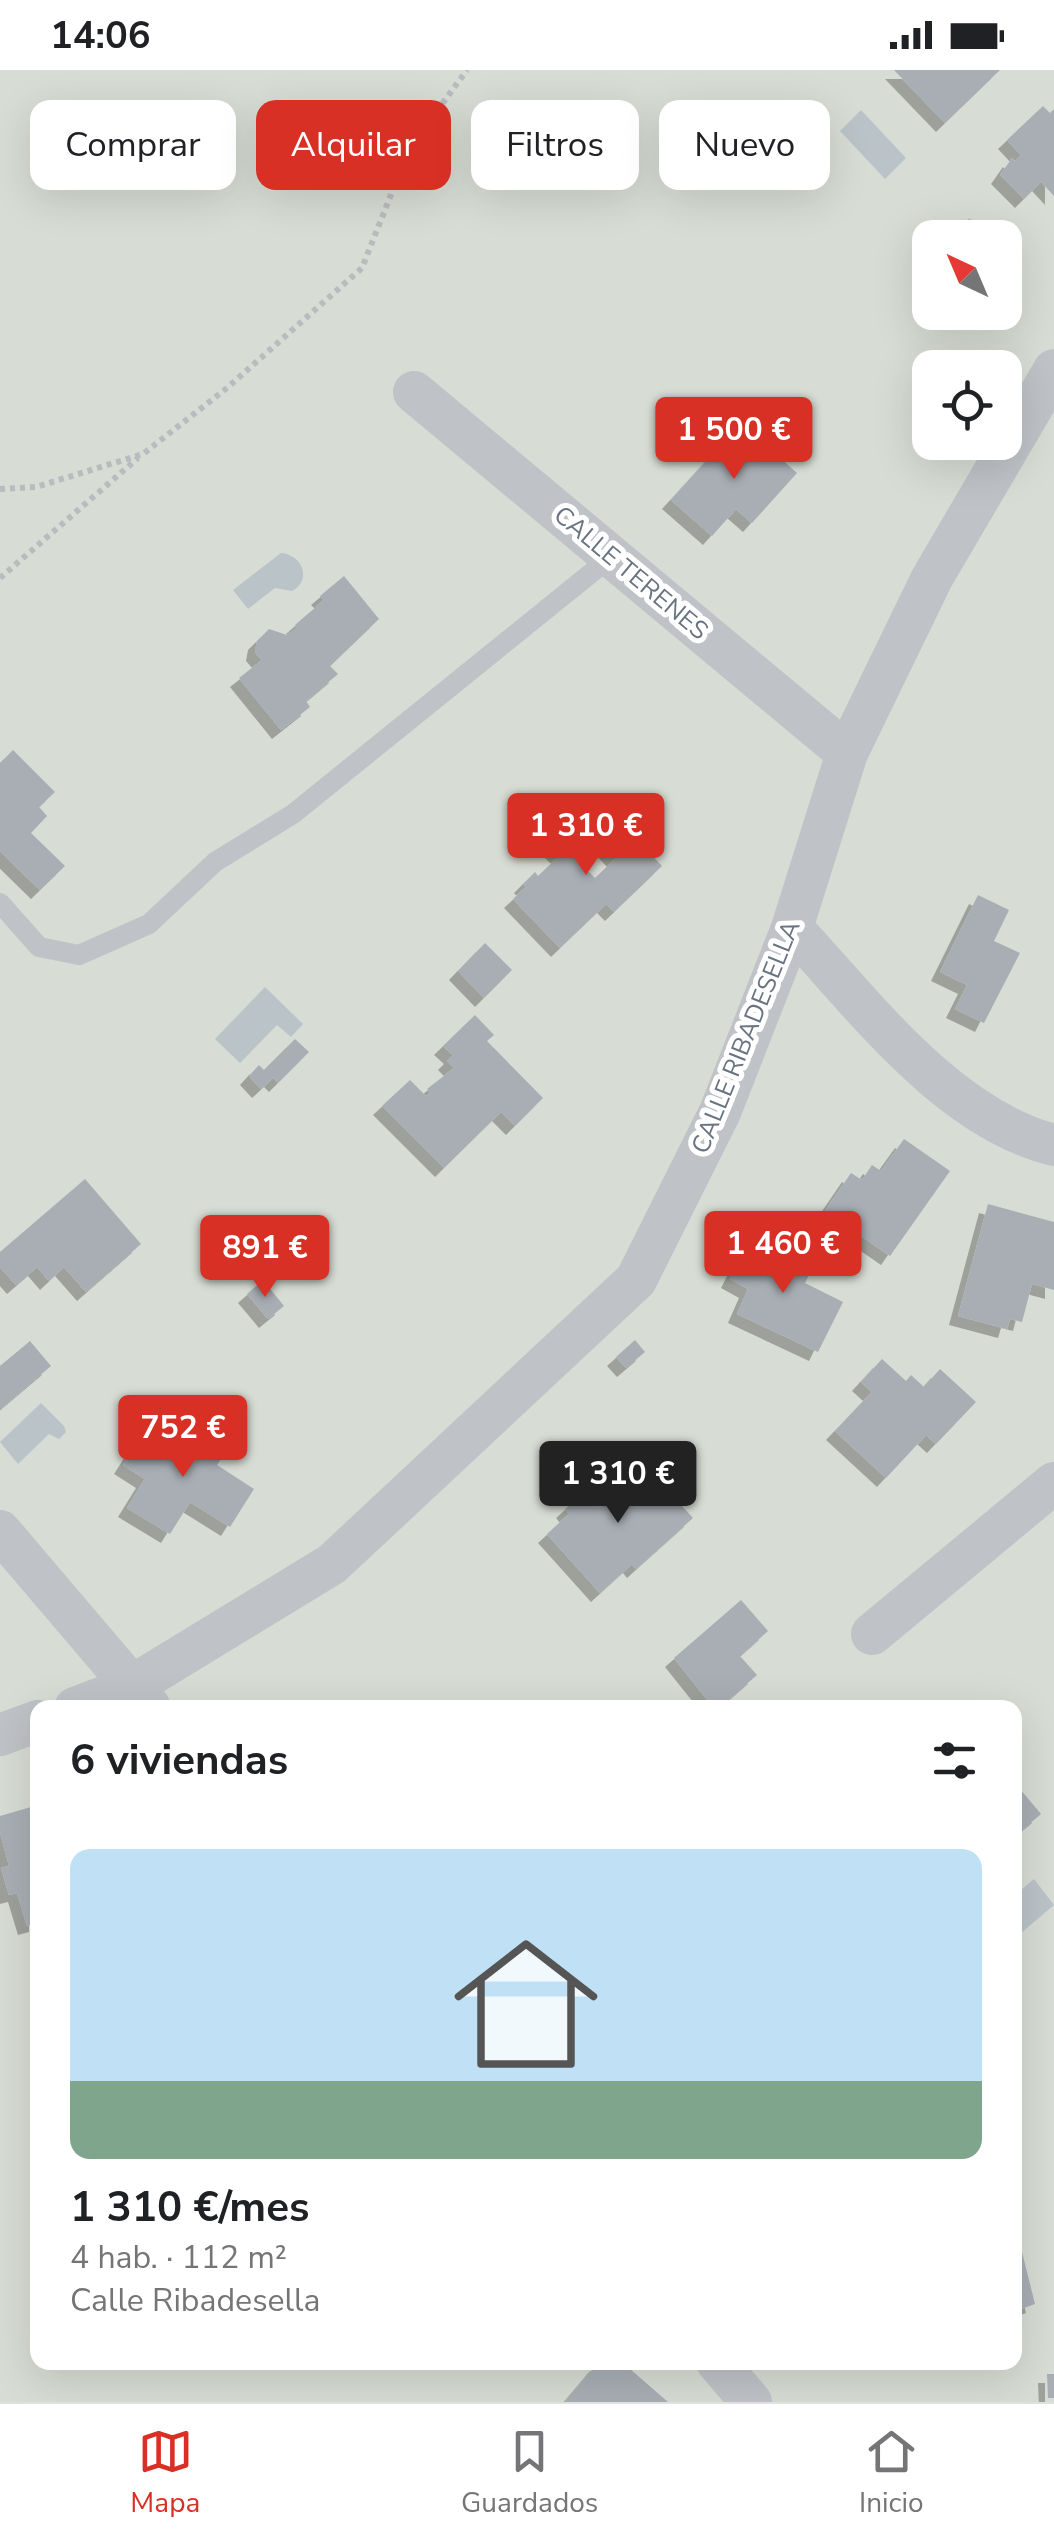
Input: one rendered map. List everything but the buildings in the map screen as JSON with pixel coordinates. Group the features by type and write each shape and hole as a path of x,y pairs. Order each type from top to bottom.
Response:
{"street":[{"name":"CALLE RIBADESELLA","path":"142,1697 332,1564 636,1280 720,1112 792,928 847,753 932,578 1054,370"},
{"name":"CALLE TERENES","path":"414,392 847,753"},
{"path":"792,928 933,1077 990,1117 1054,1145"},
{"path":"872,1634 1054,1482"},
{"path":"0,1531 142,1697"},
{"path":"0,1735 30,1725"},
{"path":"724,2370 752,2402"}],"lane":[{"path":"0,903 38,947 79,955 149,924 215,862 293,814 612,557"}],"path":[{"path":"0,578 143,454 227,388 362,268 408,149 467,70"},
{"path":"0,489 36,487 143,454"}],"shaded area":[{"path":"0,70 1054,70 1054,2402 0,2402"},
{"path":"861,110 906,158 885,179 840,131"},
{"path":"281,553 299,563 302,581 292,591 275,588 248,609 233,590"},
{"path":"265,987 303,1024 291,1037 277,1025 240,1063 215,1039"},
{"path":"41,1403 66,1432 59,1439 49,1434 18,1464 0,1442"},
{"path":"1034,1879 1054,1905 1022,1932 1022,1889"}]}
